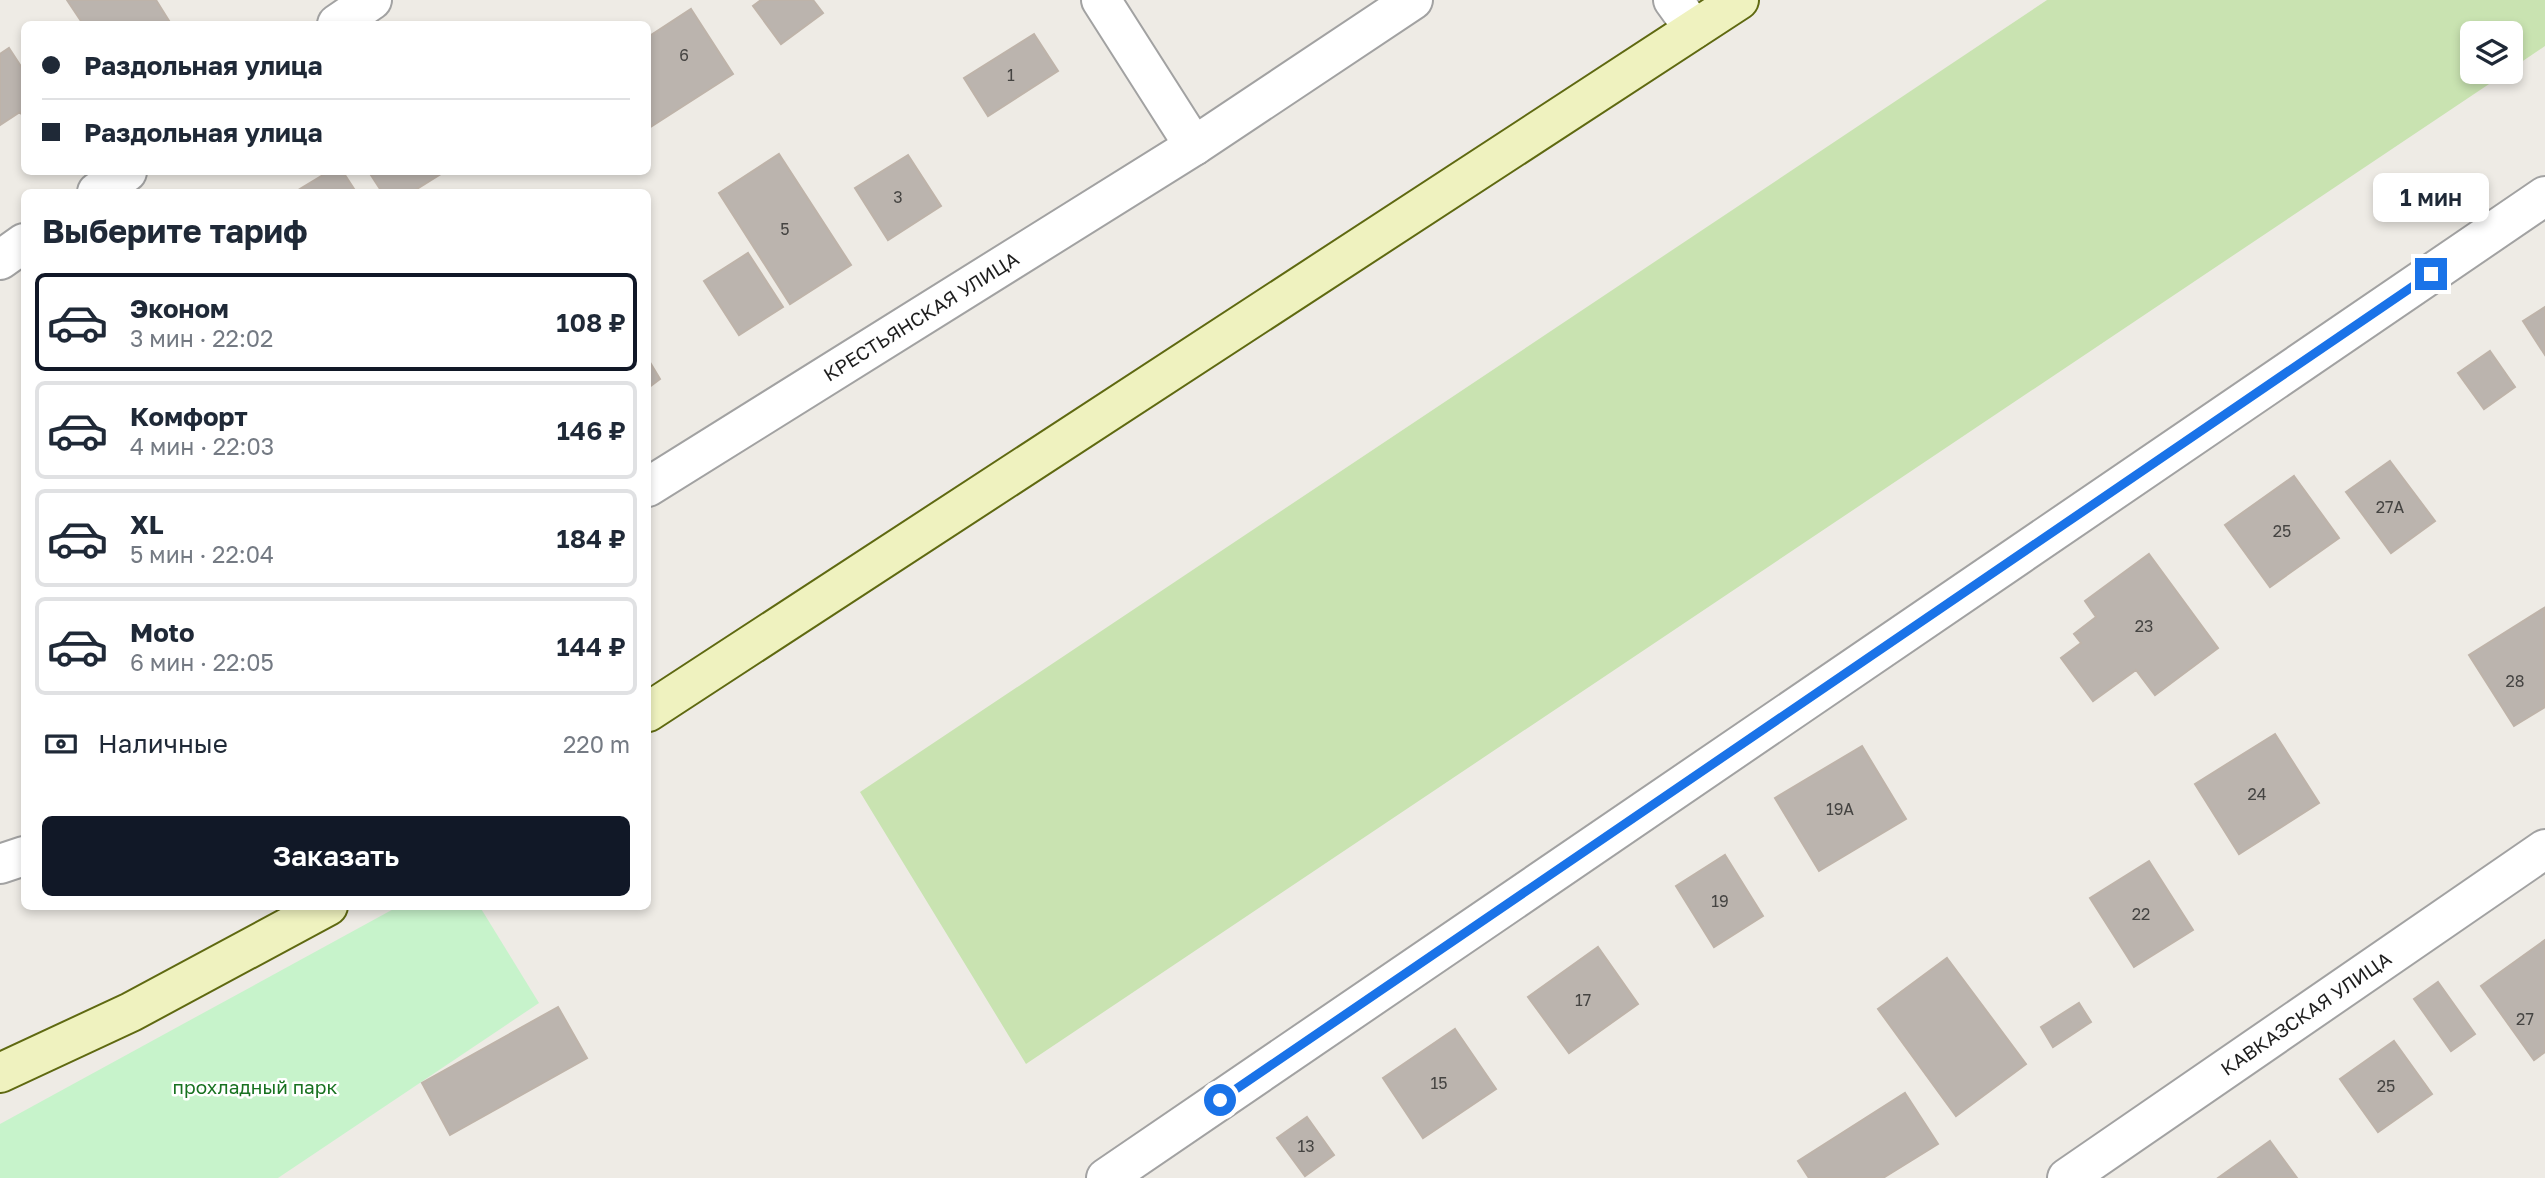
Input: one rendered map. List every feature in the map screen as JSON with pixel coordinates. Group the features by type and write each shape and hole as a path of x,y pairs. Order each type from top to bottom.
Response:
{"main road":[{"path":"651,710 1684,15 1739,0"},
{"path":"0,1073 131,1012 321,910"}],"street":[{"path":"341,21 372,0"},
{"path":"1101,0 1194,146"},
{"name":"КРЕСТЬЯНСКАЯ УЛИЦА","path":"651,484 1194,146 1413,0"},
{"path":"102,189 122,175"},
{"path":"1106,1178 2545,196"},
{"path":"0,260 21,245"},
{"name":"КАВКАЗСКАЯ УЛИЦА","path":"2067,1178 2545,849"},
{"path":"0,864 21,857"}],"green space":[{"path":"2047,0 2545,0 2545,46 2523,61 2523,21 2460,21 2460,84 2489,84 1026,1064 860,792"},
{"name":"прохладный парк","path":"392,910 482,910 539,1003 278,1178 0,1178 0,1124"}],"building":[{"path":"67,0 156,0 169,21 81,21"},
{"path":"761,0 813,0 823,13 781,44 753,6"},
{"path":"691,9 733,74 651,127 651,35"},
{"path":"1034,34 1058,71 988,116 964,78"},
{"path":"9,48 21,66 21,114 0,125 0,54"},
{"path":"779,154 851,265 790,304 719,193"},
{"path":"908,155 941,206 888,240 855,188"},
{"path":"323,175 345,175 354,189 300,189"},
{"path":"371,175 439,175 417,189 380,189"},
{"path":"748,253 783,307 739,335 704,281"},
{"path":"2545,307 2545,355 2523,321"},
{"path":"2490,351 2515,387 2484,409 2458,373"},
{"path":"651,364 660,379 651,386"},
{"path":"2390,461 2435,521 2391,553 2346,492"},
{"path":"2294,476 2339,538 2270,587 2225,525"},
{"path":"2149,554 2218,648 2155,695 2136,670 2093,701 2061,658 2081,643 2074,634 2096,617 2085,601"},
{"path":"2544,608 2545,707 2514,726 2469,655"},
{"path":"2275,734 2319,803 2239,854 2195,784"},
{"path":"1862,746 1906,819 1819,871 1775,798"},
{"path":"1725,855 1763,916 1714,947 1676,886"},
{"path":"2149,861 2193,930 2134,967 2090,898"},
{"path":"2545,940 2545,1052 2534,1060 2481,986"},
{"path":"1598,947 1638,1004 1569,1053 1528,997"},
{"path":"1947,958 2026,1064 1956,1116 1878,1009"},
{"path":"2438,982 2475,1034 2451,1051 2414,999"},
{"path":"2079,1003 2091,1022 2053,1047 2041,1027"},
{"path":"558,1007 587,1058 450,1135 422,1083"},
{"path":"1455,1029 1496,1089 1423,1138 1383,1078"},
{"path":"2394,1041 2432,1094 2378,1132 2340,1079"},
{"path":"1905,1093 1938,1144 1883,1178 1809,1178 1798,1161"},
{"path":"1307,1117 1334,1155 1305,1176 1277,1138"},
{"path":"2270,1141 2297,1178 2218,1178"}],"route":[{"path":"1220,1100 2431,274"}]}
